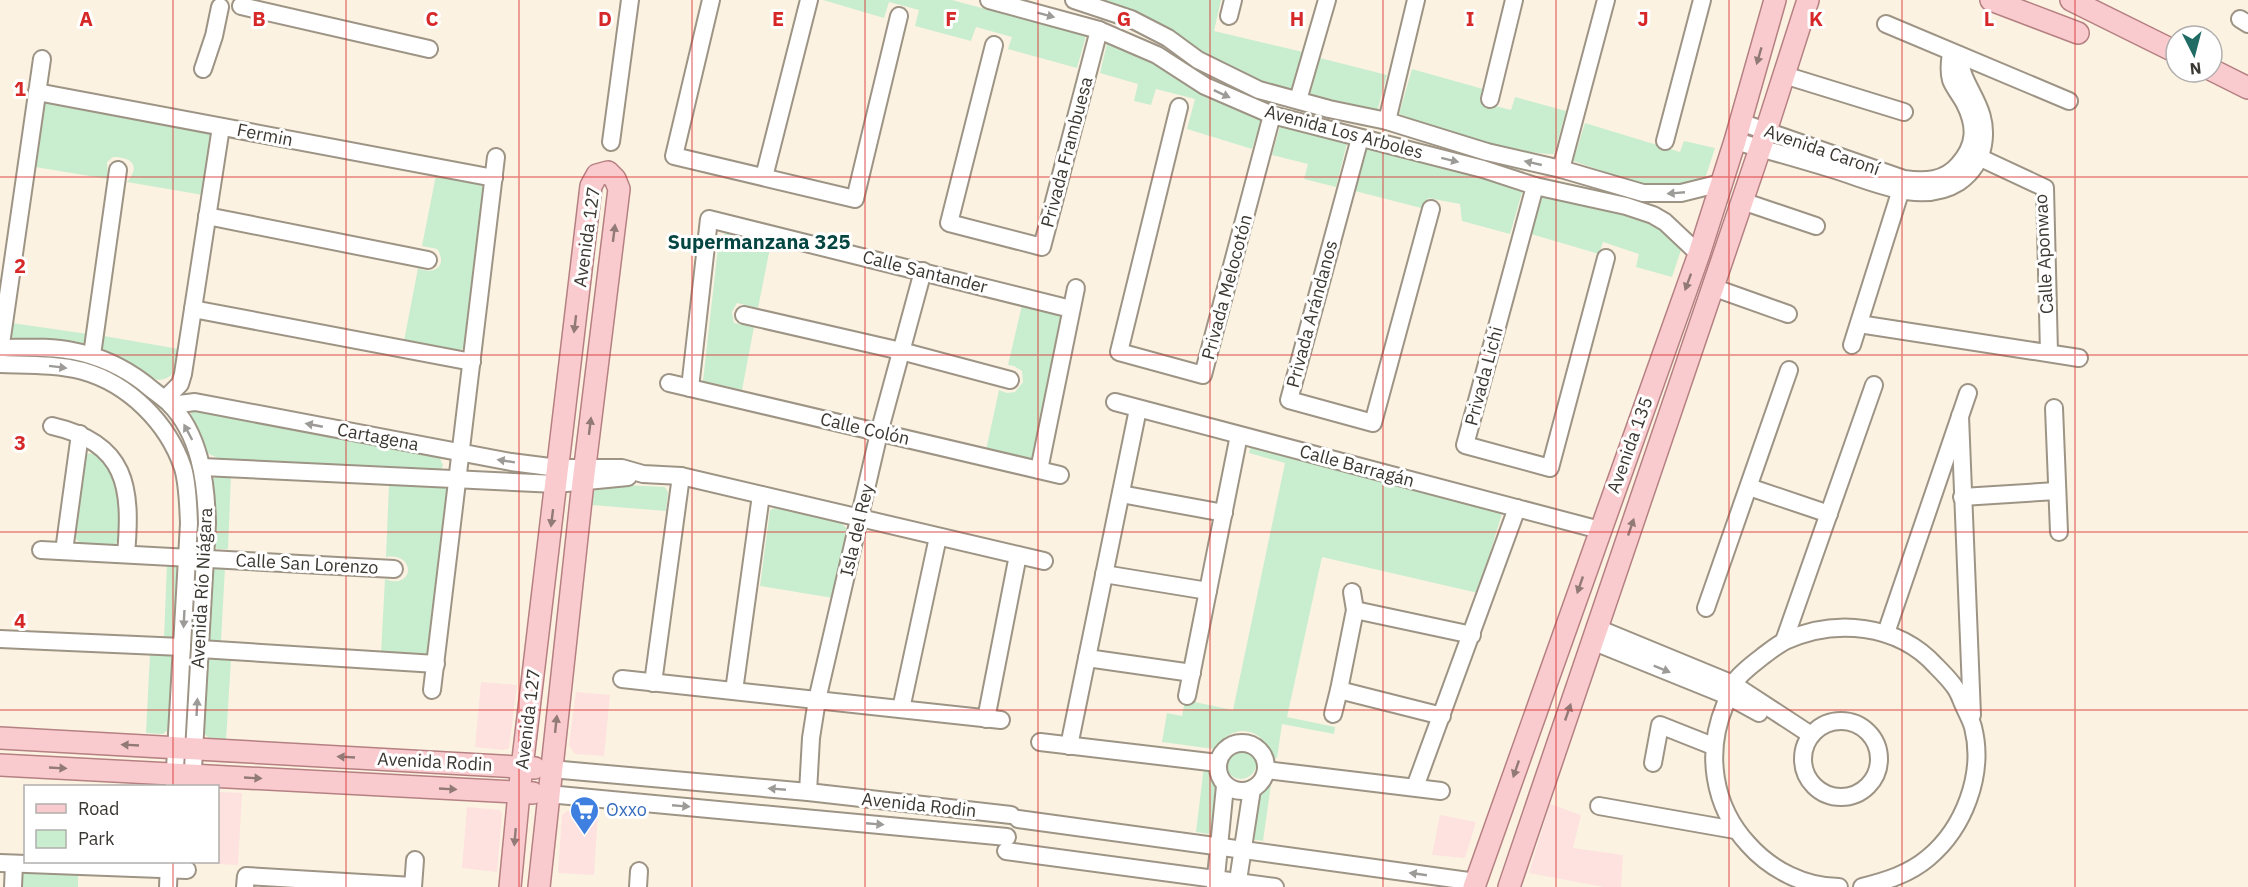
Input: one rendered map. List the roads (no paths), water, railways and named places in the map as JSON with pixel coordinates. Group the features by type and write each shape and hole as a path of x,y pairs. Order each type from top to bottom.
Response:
{"main road":[{"name":"Avenida 135","path":"1475,885 1698,254 1738,131 1775,0"},
{"path":"1991,0 2078,33"},
{"path":"2071,0 2164,46"},
{"name":"Avenida 135","path":"1510,887 1603,638 1609,590 1763,140 1806,1"},
{"path":"2224,76 2248,88"},
{"name":"Avenida 127","path":"510,887 522,767 591,186 597,176 608,172 615,179 619,189 584,475 539,887"},
{"path":"1592,552 1607,562 1609,590"},
{"name":"Avenida Rodin","path":"0,738 551,769"},
{"name":"Avenida Rodin","path":"0,765 183,780 548,794"},
{"name":"Avenida Rodin","path":"1475,885 1510,887"}],"street":[{"path":"610,142 630,0"},
{"path":"711,0 674,156 855,199 899,16"},
{"path":"764,177 810,0"},
{"name":"Avenida Los Arboles","path":"989,0 1098,30 1157,54 1205,86 1272,115 1360,138 1485,160 1561,169 1643,193 1681,193 1721,183"},
{"name":"Avenida Los Arboles","path":"1074,0 1131,19 1168,38 1198,60 1225,75 1259,90 1329,110 1387,121 1485,160 1535,186 1639,211 1665,222 1698,254"},
{"path":"1298,100 1327,0"},
{"path":"1387,121 1416,0"},
{"path":"1490,99 1514,0"},
{"path":"1561,169 1606,0"},
{"path":"1665,141 1702,0"},
{"path":"203,69 214,36 212,4 245,3 429,49"},
{"path":"1886,24 2069,101"},
{"name":"Privada Frambuesa","path":"994,45 949,223 1042,247 1098,30"},
{"path":"1157,54 1168,38"},
{"path":"1852,345 1902,184 1936,191 1952,186 1966,177 1975,155 1983,144 1982,116 1977,101 1962,75 1955,53"},
{"path":"0,349 42,59"},
{"path":"1784,75 1904,112"},
{"name":"Fermin","path":"37,92 494,178"},
{"name":"Privada Melocotón","path":"1179,108 1119,352 1203,375 1272,115"},
{"path":"1323,128 1329,110"},
{"path":"168,402 180,384 183,374 220,127"},
{"name":"Avenida Caroní","path":"1738,131 1902,184"},
{"name":"Privada Arándanos","path":"1360,138 1289,400 1373,423 1431,209"},
{"name":"Calle Aponwao","path":"1975,155 2045,188 2049,353"},
{"path":"432,690 496,157"},
{"path":"92,355 118,170"},
{"name":"Privada Lichi","path":"1535,186 1465,445 1550,468 1606,258"},
{"path":"1639,211 1643,193"},
{"path":"1742,201 1816,226"},
{"path":"207,216 428,260"},
{"name":"Calle Santander","path":"690,388 709,219 1071,309"},
{"name":"Isla del Rey","path":"808,792 811,738 817,700 879,433 923,271"},
{"path":"1712,287 1788,314"},
{"path":"1039,470 1076,288"},
{"path":"193,309 472,362"},
{"path":"744,315 901,351 1010,380"},
{"path":"1859,324 2079,358"},
{"name":"Avenida Río Niágara","path":"0,349 46,348 92,355 135,376 168,402 193,441 202,467 207,512 206,559 200,649 185,748 183,780"},
{"name":"Avenida Río Niágara","path":"0,364 46,365 85,372 106,381 142,404 162,427 175,448 183,468 188,492 182,647 185,748"},
{"path":"1706,608 1789,370"},
{"name":"Calle Colón","path":"669,383 1060,475"},
{"path":"1784,641 1874,385"},
{"path":"1886,633 1968,393"},
{"name":"Cartagena","path":"168,402 195,402 461,453 557,476"},
{"name":"Calle Barragán","path":"1115,402 1600,530"},
{"path":"1069,746 1138,408"},
{"path":"2054,408 2059,532"},
{"path":"1862,887 1897,878 1928,859 1953,832 1969,800 1976,764 1960,416"},
{"path":"51,426 80,435 105,451 121,474 126,487 129,520 126,554"},
{"path":"64,551 80,435"},
{"path":"1187,696 1239,435"},
{"name":"Cartagena","path":"202,467 458,480 584,475 681,476 1044,561"},
{"path":"653,682 681,476"},
{"path":"1749,487 1829,514"},
{"path":"1962,497 2056,491"},
{"path":"1121,494 1224,513"},
{"path":"734,692 761,495"},
{"path":"1415,787 1517,508"},
{"path":"901,710 938,537"},
{"name":"Calle San Lorenzo","path":"41,550 394,569"},
{"path":"622,679 993,720 1018,555"},
{"path":"1104,574 1208,591"},
{"path":"1333,714 1355,609 1352,592"},
{"path":"1355,609 1472,635"},
{"path":"1839,887 1825,887 1790,877 1759,857 1735,830 1722,804 1714,776 1713,746 1719,719 1731,690 1753,663 1784,641 1817,630 1852,627 1886,633 1926,654 1956,687 1973,728"},
{"path":"1603,638 1731,690 1809,738"},
{"path":"0,639 182,647"},
{"path":"200,649 436,664"},
{"path":"1087,658 1192,673"},
{"path":"1339,690 1442,716"},
{"path":"1837,721 1856,723 1866,729 1879,750 1880,763 1877,775 1860,793 1848,797 1824,794 1810,782 1803,765 1803,753 1809,738 1820,727 1837,721"},
{"path":"1653,763 1660,725 1713,746"},
{"path":"1040,742 1218,763"},
{"path":"1241,743 1257,748 1266,762 1266,770 1259,784 1243,792 1225,786 1220,779 1218,763 1226,749 1241,743"},
{"name":"Avenida Rodin","path":"551,769 808,792 940,807 1475,885"},
{"path":"1266,770 1442,791"},
{"path":"1216,883 1225,786"},
{"path":"1238,884 1252,789"},
{"name":"Avenida Rodin","path":"548,794 938,830 1216,883 1275,887"},
{"path":"1599,806 1735,830"},
{"path":"938,830 940,807"},
{"path":"246,881 413,887 415,860"},
{"path":"13,887 7,863 169,865 187,873"},
{"path":"168,887 169,865"}],"place":[{"name":"Oxxo","path":"585,836"}],"district":[{"name":"Supermanzana 325","path":"759,242"}]}
